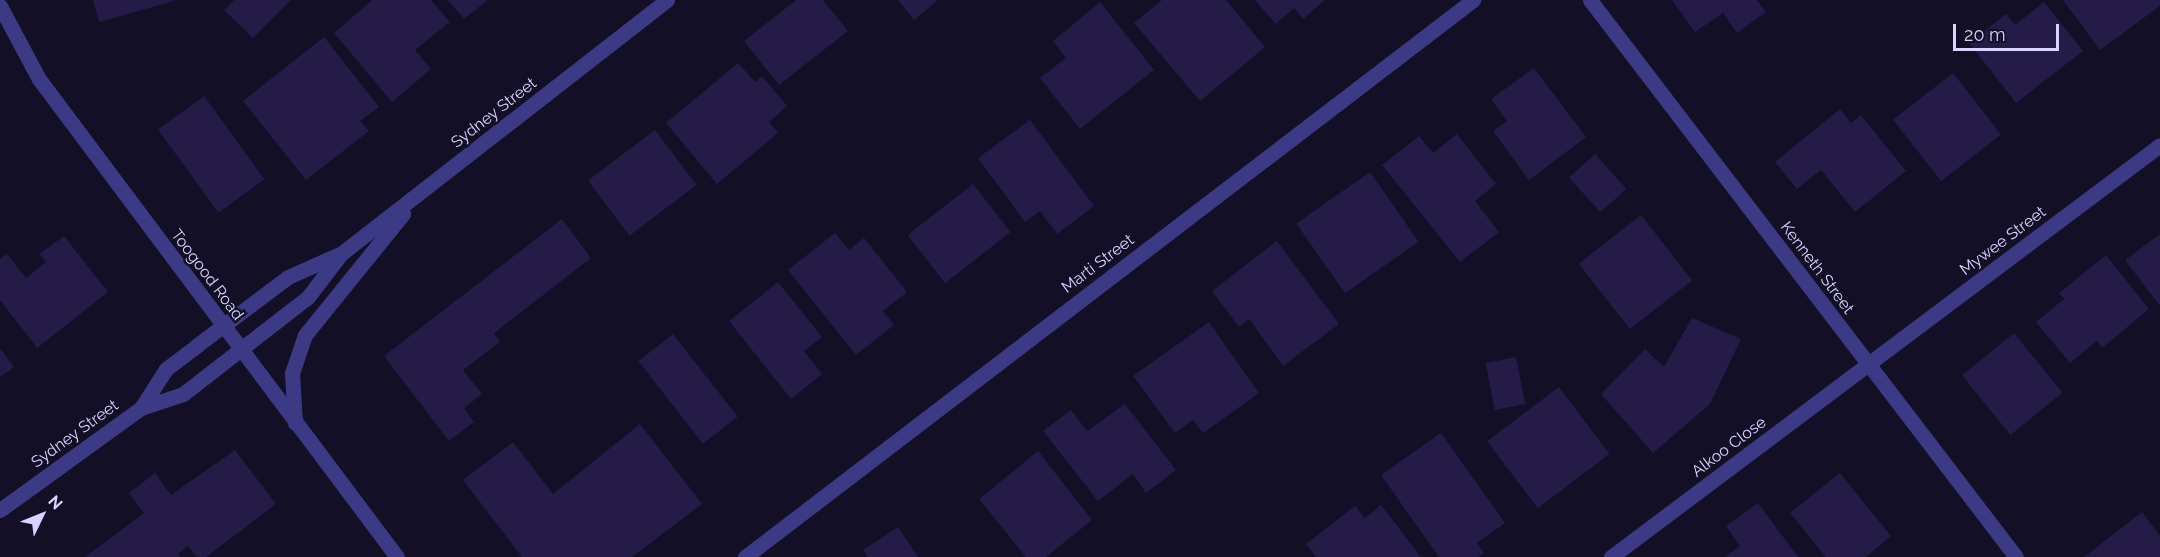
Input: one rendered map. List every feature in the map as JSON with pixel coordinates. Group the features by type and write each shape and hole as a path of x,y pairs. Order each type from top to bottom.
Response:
{"street":[{"name":"Sydney Street","path":"141,408 166,369 288,277 342,253 667,0"},
{"name":"Marti Street","path":"745,557 1473,0"},
{"name":"Kenneth Street","path":"1590,0 2016,557"},
{"name":"Toogood Road","path":"0,6 39,79 295,424 397,557"},
{"name":"Mywee Street","path":"1868,365 2160,145"},
{"path":"295,424 292,373 305,335 420,193"},
{"name":"Sydney Street","path":"0,510 141,408 183,393 308,297 342,253"},
{"name":"Alkoo Close","path":"1611,557 1868,365"}],"building":[{"path":"93,0 174,0 174,1 99,22"},
{"path":"234,0 291,0 253,38 224,10"},
{"path":"372,0 431,0 450,22 415,50 431,69 392,102 334,33"},
{"path":"448,0 488,0 464,19"},
{"path":"796,0 823,0 848,31 779,85 744,41"},
{"path":"898,0 938,0 914,20"},
{"path":"1162,0 1226,0 1265,47 1200,101 1134,23"},
{"path":"1255,0 1325,0 1303,19 1294,8 1276,24"},
{"path":"1672,0 1757,0 1766,12 1737,33 1723,13 1695,32"},
{"path":"2063,0 2160,0 2160,6 2100,50"},
{"path":"1100,2 1154,70 1080,129 1040,78 1066,58 1053,41"},
{"path":"2044,2 2083,51 2016,103 1969,43 2006,14 2015,25"},
{"path":"324,37 379,107 360,121 369,131 306,180 243,101"},
{"path":"738,63 755,82 762,76 787,106 769,122 778,133 717,184 666,123"},
{"path":"1534,68 1586,137 1529,180 1493,131 1507,121 1491,99"},
{"path":"1953,73 2001,134 1941,181 1893,120"},
{"path":"204,96 265,179 218,213 158,130"},
{"path":"1840,109 1851,123 1861,115 1906,171 1855,212 1821,170 1797,189 1775,162"},
{"path":"1030,120 1094,206 1057,234 1040,211 1025,222 978,158"},
{"path":"655,130 697,185 629,236 588,181"},
{"path":"1457,134 1496,184 1475,201 1499,232 1460,262 1382,165 1419,136 1433,153"},
{"path":"1595,154 1626,189 1600,212 1569,177"},
{"path":"1370,172 1419,242 1345,293 1296,224"},
{"path":"973,184 1011,232 945,283 908,235"},
{"path":"1641,215 1692,280 1630,329 1579,264"},
{"path":"562,219 591,258 494,333 500,342 463,370 482,394 464,408 474,422 449,441 384,356"},
{"path":"835,233 849,250 864,238 907,292 883,311 894,325 856,355 788,270"},
{"path":"2160,234 2160,306 2125,260"},
{"path":"64,236 108,292 37,348 0,300 0,259 7,254 26,278 46,262 39,254"},
{"path":"1277,241 1339,324 1283,366 1249,319 1239,327 1212,291"},
{"path":"2106,255 2149,309 2102,348 2097,341 2070,363 2036,322 2064,299 2059,293"},
{"path":"778,282 822,337 804,351 822,374 791,399 729,321"},
{"path":"1692,318 1741,339 1710,404 1653,453 1601,394 1645,349 1664,367"},
{"path":"1209,322 1259,393 1203,433 1193,420 1175,433 1133,376"},
{"path":"2014,333 2062,393 2010,435 1962,375"},
{"path":"673,334 738,417 703,444 638,361"},
{"path":"0,348 14,367 0,377"},
{"path":"1516,357 1525,404 1495,410 1486,363"},
{"path":"1559,387 1610,454 1538,508 1487,441"},
{"path":"1125,404 1176,470 1146,493 1133,474 1098,501 1043,431 1071,410 1087,431"},
{"path":"640,424 702,504 632,557 522,557 463,480 513,442 553,494"},
{"path":"1441,433 1505,523 1477,543 1484,553 1479,557 1439,557 1381,475"},
{"path":"235,450 276,504 206,557 197,557 188,546 178,554 181,557 85,557 144,513 129,493 155,473 171,495"},
{"path":"1038,451 1092,520 1046,557 1026,557 979,499"},
{"path":"1840,473 1891,536 1866,557 1826,557 1790,513"},
{"path":"1758,503 1798,557 1725,557 1740,546 1726,526"},
{"path":"1381,505 1421,557 1316,557 1306,544 1355,506 1365,518"},
{"path":"2142,512 2160,536 2160,557 2084,557"},
{"path":"898,527 918,557 868,557 863,550"}]}
